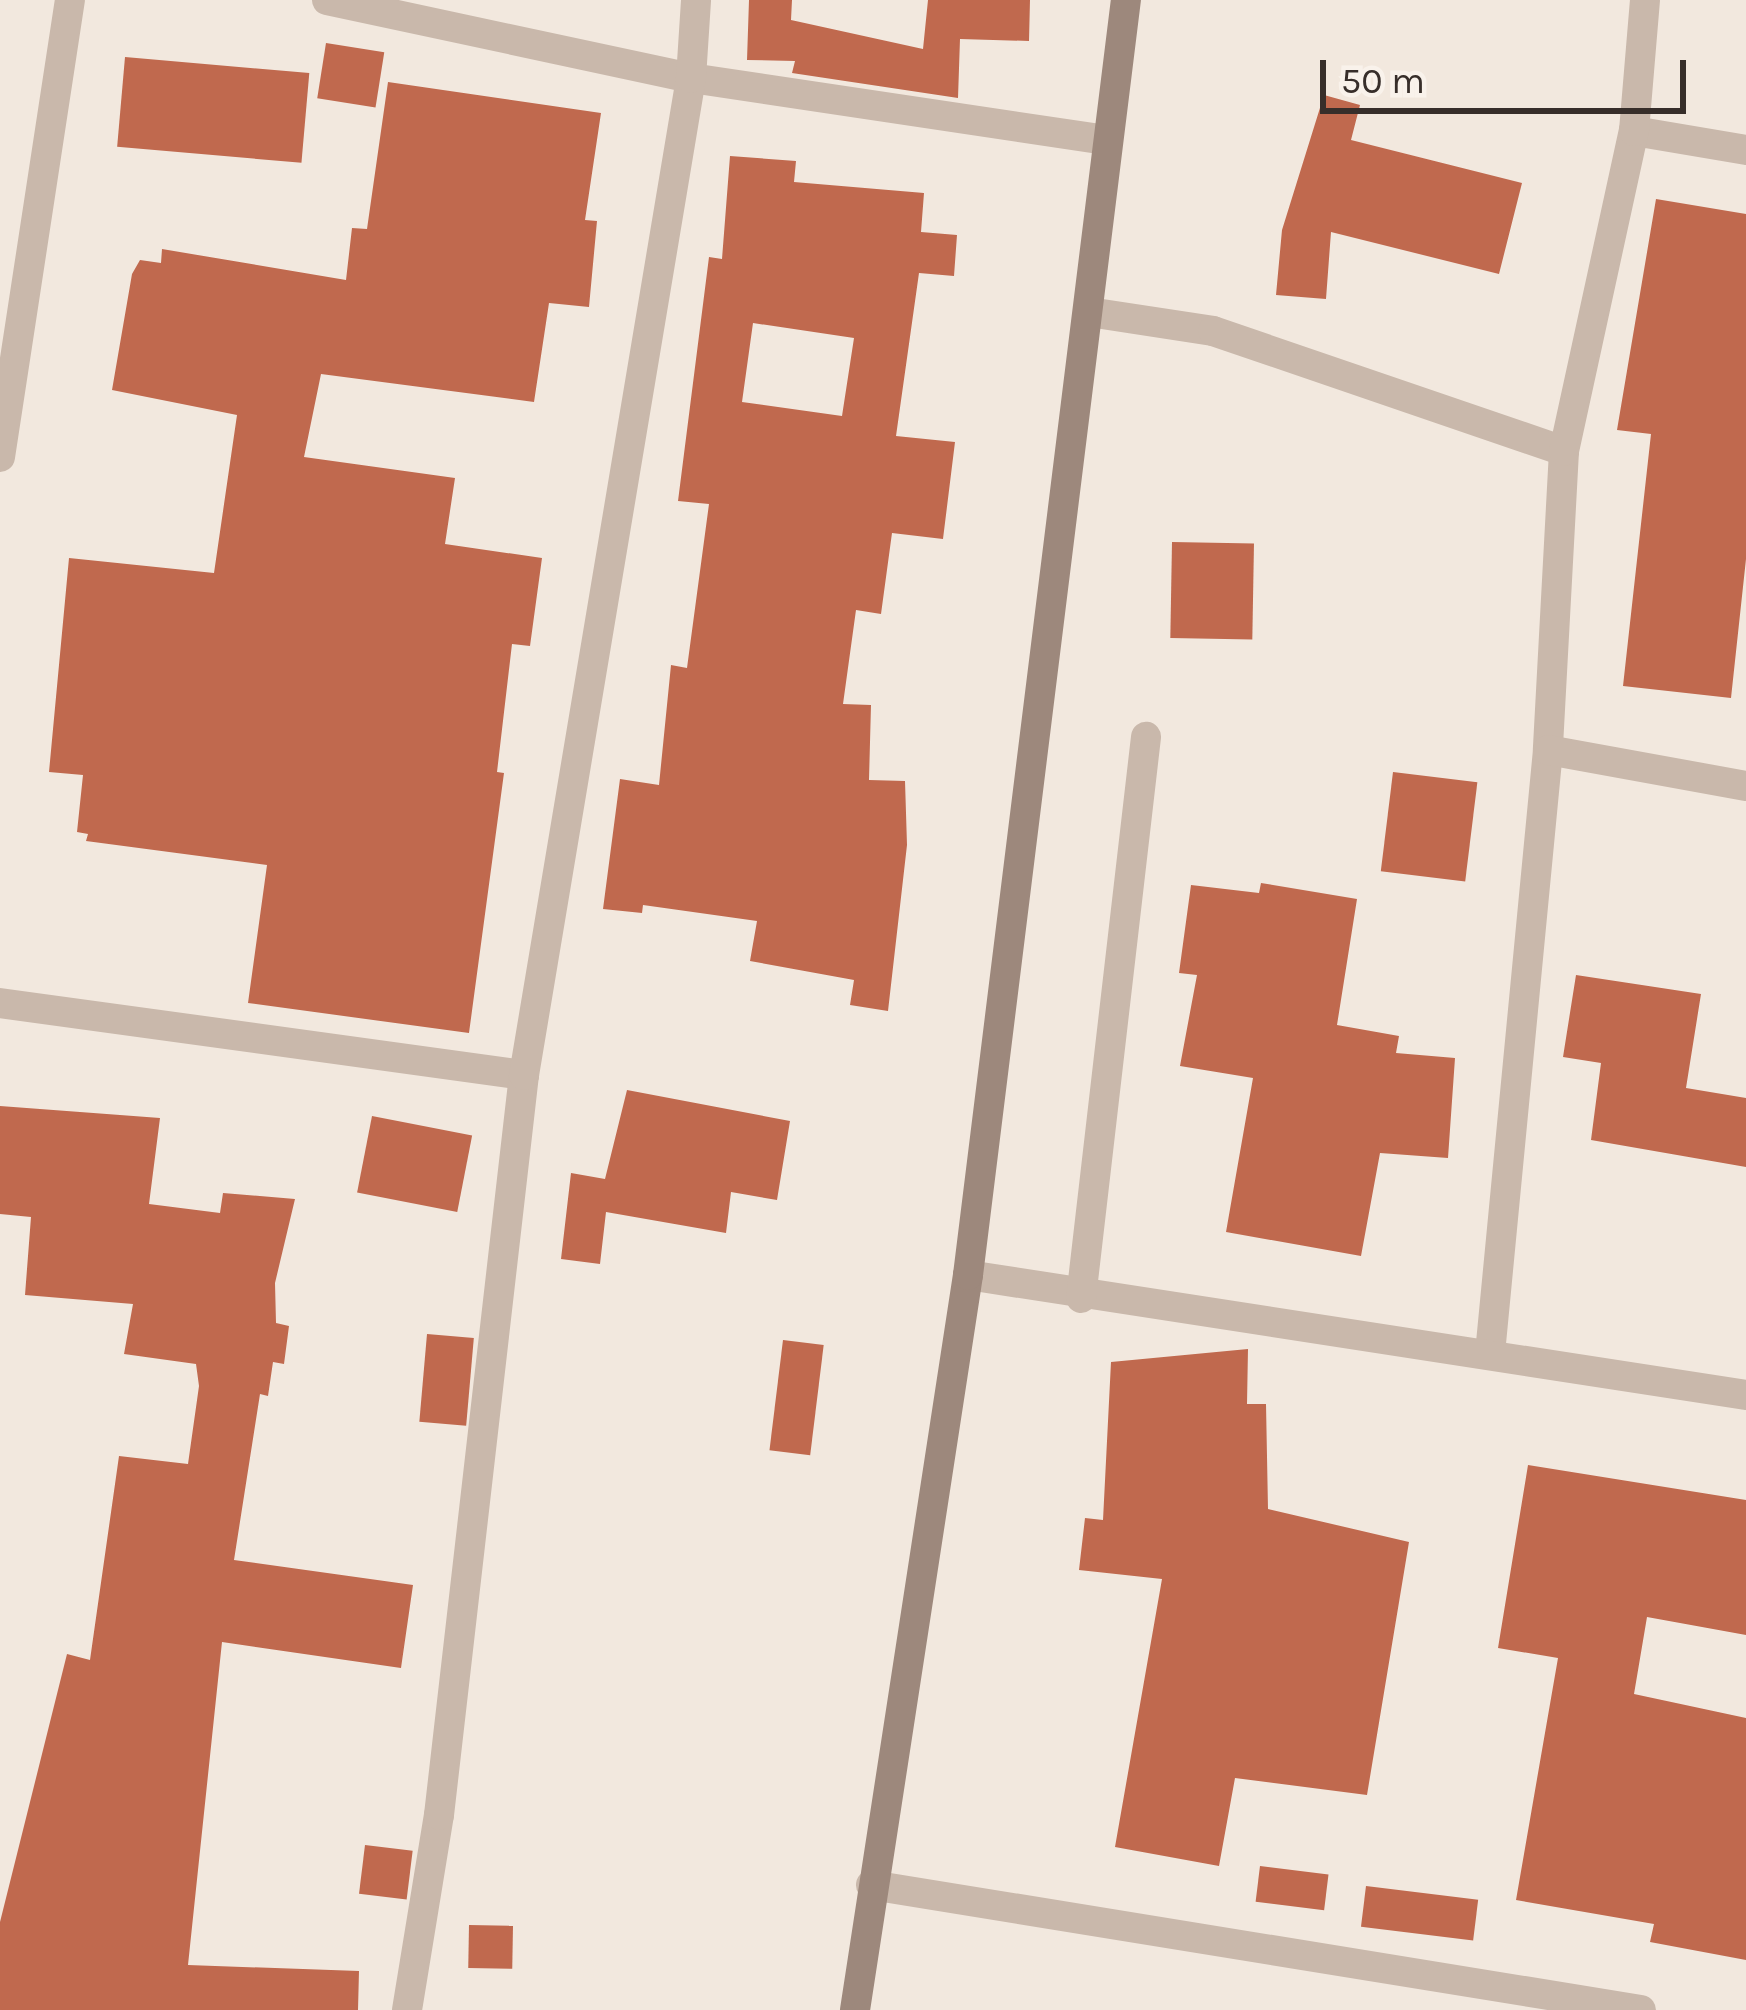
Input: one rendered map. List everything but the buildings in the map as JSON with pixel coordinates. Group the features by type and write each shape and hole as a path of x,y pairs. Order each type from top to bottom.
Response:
{"street":[{"path":"0,457 70,0"},
{"path":"327,0 691,78 1105,140"},
{"path":"407,2010 439,1815 524,1076 691,78 696,0"},
{"path":"855,2010 968,1275 1090,312 1105,140 1126,0"},
{"path":"1490,1353 1548,750 1564,452 1634,130 1645,0"},
{"path":"1634,130 1746,150"},
{"path":"1090,312 1213,331 1564,452"},
{"path":"1081,1298 1146,737"},
{"path":"1548,750 1746,786"},
{"path":"0,1003 524,1076"},
{"path":"968,1275 1081,1298 1490,1353 1746,1395"},
{"path":"871,1885 1641,2010"}]}
